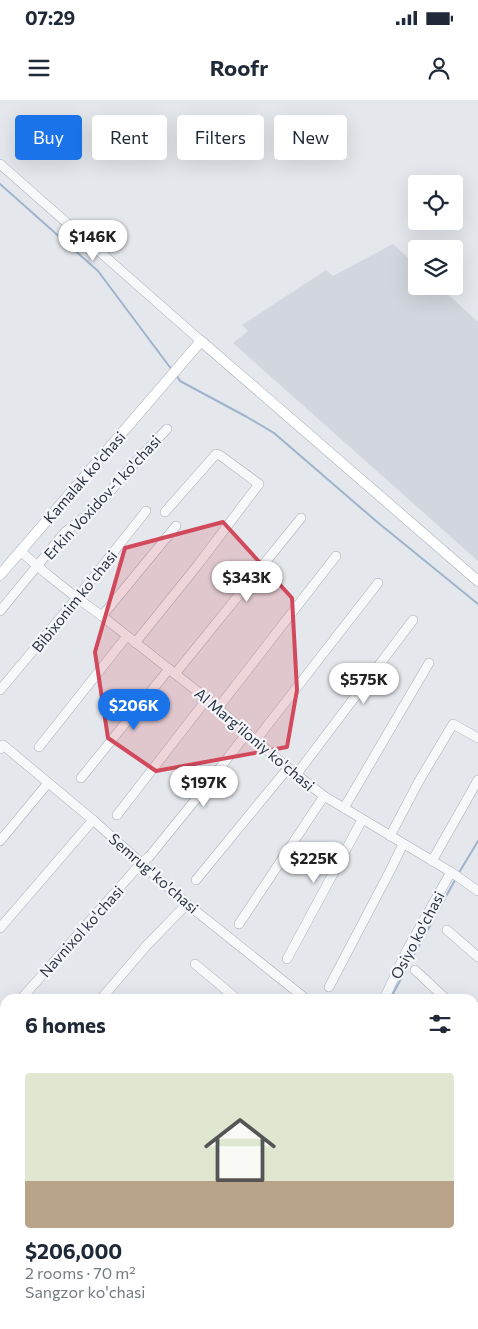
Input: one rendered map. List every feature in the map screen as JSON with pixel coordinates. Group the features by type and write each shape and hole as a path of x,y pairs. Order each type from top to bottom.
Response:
{"main road":[{"name":"Kamalak ko'chasi","path":"0,575 201,341"},
{"path":"201,341 478,581"}],"street":[{"path":"0,164 201,341"},
{"name":"Erkin Voxidov-1 ko'chasi","path":"0,611 64,532 96,508 166,429"},
{"path":"135,643 197,566 259,484 216,454 165,512"},
{"name":"Bibixonim ko'chasi","path":"0,690 77,598 146,511"},
{"path":"81,778 300,518"},
{"path":"102,616 176,526"},
{"name":"Al Marg'iloniy ko'chasi","path":"20,551 218,708 296,775 324,796 451,872 478,891"},
{"path":"218,708 336,556"},
{"path":"256,740 378,583"},
{"path":"296,775 413,620"},
{"path":"39,747 127,636"},
{"path":"344,808 429,663"},
{"path":"117,815 207,700"},
{"path":"390,836 419,781 453,724 478,738"},
{"name":"Navnixol ko'chasi","path":"25,994 142,862 149,857 196,800 247,733"},
{"name":"Semrug' ko'chasi","path":"2,747 93,820 187,904 300,994"},
{"path":"196,880 288,768"},
{"path":"432,861 478,780"},
{"path":"0,841 48,783"},
{"path":"239,924 324,796"},
{"path":"0,928 93,820"},
{"path":"286,959 362,820"},
{"path":"329,987 403,844"},
{"name":"Osiyo ko'chasi","path":"386,994 407,950 451,872"},
{"path":"105,994 147,945 187,904"},
{"path":"447,930 478,957"},
{"path":"195,964 225,994"},
{"path":"415,970 441,994"}],"highlighted area":[{"path":"223,522 292,598 297,690 287,747 156,771 108,738 95,652 125,548"}],"shaded area":[{"path":"393,244 408,258 408,295 449,295 478,322 478,561 233,343 248,331 242,325 326,270 333,276"}],"waterway":[{"path":"0,184 98,271 172,370"},
{"path":"177,376 180,381 274,433 376,521 478,604"},
{"path":"460,871 478,841"},
{"path":"393,994 455,880"}]}
